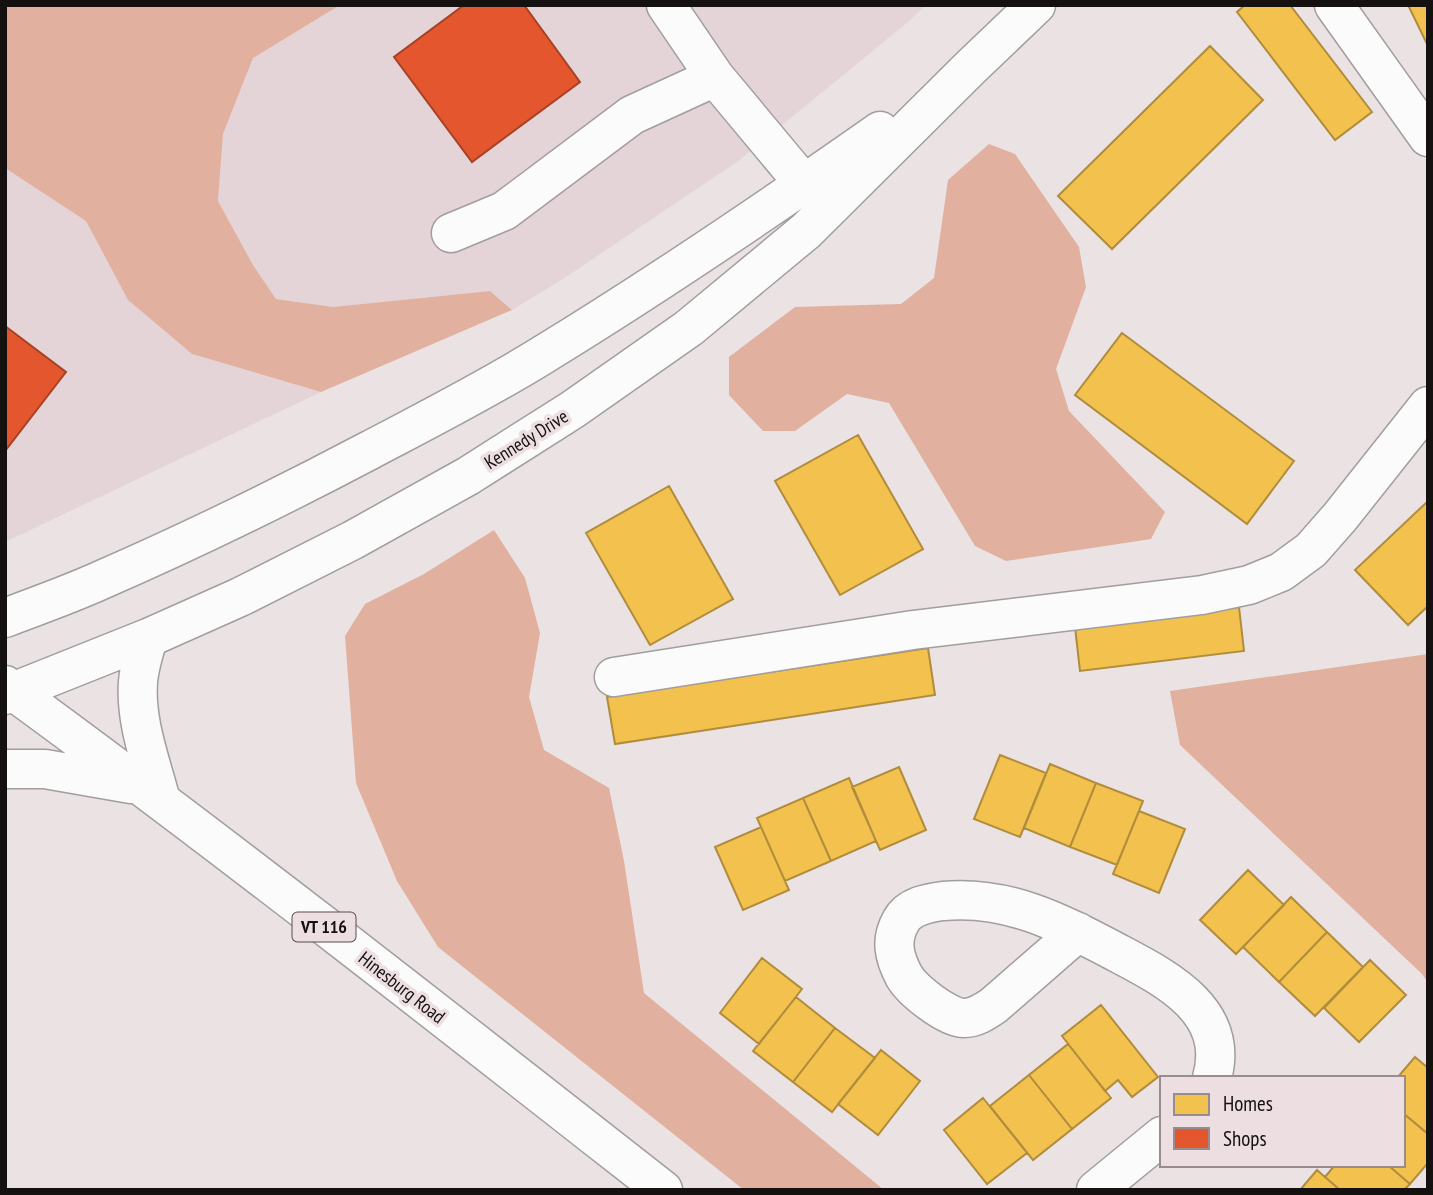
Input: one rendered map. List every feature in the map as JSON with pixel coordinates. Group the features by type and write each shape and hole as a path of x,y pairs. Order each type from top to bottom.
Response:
{"main road":[{"path":"666,5 715,77 804,185"},
{"name":"Kennedy Drive","path":"8,690 148,638 240,597 354,540 468,477 572,410 689,328 806,231 1036,5"},
{"path":"1335,5 1428,137"},
{"name":"Kennedy Drive","path":"5,618 96,582 205,533 422,423 540,357 804,185 971,67"},
{"path":"451,233 504,211 632,115 715,77"},
{"path":"614,677 913,630 1189,597 1249,585 1281,572 1311,550 1428,406"},
{"path":"5,769 45,769 151,794 138,696 138,678 148,638"},
{"name":"Hinesburg Road","path":"8,690 151,794 663,1190"},
{"path":"1079,932 1152,972 1181,991 1201,1011 1211,1031 1215,1051 1212,1076"},
{"path":"1096,1190 1160,1138"}],"shaded area":[{"path":"5,5 340,5 253,58 223,134 218,201 253,265 276,299 333,307 490,291 512,310 321,392 192,354 128,300 86,221 5,168"},
{"path":"340,5 926,5 737,162 563,279 512,310 490,291 333,307 276,299 253,265 218,201 223,134 253,58"},
{"path":"989,144 1015,154 1079,247 1086,287 1056,369 1069,411 1165,512 1151,539 1006,561 975,546 889,403 847,394 795,431 763,431 729,395 729,357 795,307 901,304 934,278 948,180"},
{"path":"5,168 86,221 128,300 192,354 321,392 5,542"},
{"path":"494,530 525,578 540,633 529,697 544,750 609,788 624,861 644,993 884,1190 744,1190 438,947 397,881 356,783 345,636 365,604 424,574"},
{"path":"1428,654 1428,983 1422,974 1180,745 1170,691"}],"building: Homes":[{"path":"1245,5 1290,5 1372,112 1335,140 1237,12"},
{"path":"1408,5 1428,5 1428,46"},
{"path":"1210,46 1263,100 1112,249 1058,196"},
{"path":"1122,333 1294,461 1247,524 1075,395"},
{"path":"858,435 923,549 840,595 775,481"},
{"path":"669,486 733,599 650,645 586,533"},
{"path":"1428,501 1428,606 1408,625 1355,570"},
{"path":"1239,607 1244,651 1080,671 1075,627"},
{"path":"928,648 935,695 615,744 607,697"},
{"path":"1000,755 1046,773 1020,837 974,819"},
{"path":"1050,764 1096,783 1070,847 1024,828"},
{"path":"899,767 926,830 880,850 852,787"},
{"path":"849,778 876,841 831,861 803,798"},
{"path":"1096,783 1143,801 1117,865 1070,847"},
{"path":"803,798 831,861 785,881 757,818"},
{"path":"1139,811 1185,829 1159,893 1113,874"},
{"path":"761,827 789,890 743,910 715,847"},
{"path":"1248,870 1284,905 1236,954 1200,920"},
{"path":"1291,897 1327,932 1279,982 1243,947"},
{"path":"1327,932 1363,967 1315,1016 1279,982"},
{"path":"762,958 802,989 759,1044 720,1013"},
{"path":"1370,960 1406,995 1359,1042 1324,1008"},
{"path":"796,997 835,1028 793,1082 753,1051"},
{"path":"1101,1005 1158,1077 1132,1097 1118,1080 1105,1091 1062,1036"},
{"path":"835,1028 875,1058 832,1112 793,1082"},
{"path":"1068,1044 1111,1098 1072,1129 1029,1075"},
{"path":"881,1050 920,1081 878,1135 838,1104"},
{"path":"1415,1057 1428,1068 1428,1134 1405,1115 1405,1076 1399,1076"},
{"path":"1029,1075 1072,1129 1033,1160 990,1106"},
{"path":"983,1098 1027,1153 987,1184 944,1130"},
{"path":"1405,1115 1428,1134 1428,1163 1410,1184 1390,1167 1405,1167"},
{"path":"1333,1167 1390,1167 1410,1184 1404,1190 1340,1190 1325,1177"},
{"path":"1317,1170 1325,1177 1340,1190 1300,1190"}],"building: Shops":[{"path":"464,5 524,5 580,82 472,162 394,57"},
{"path":"5,326 66,372 5,451"}]}
